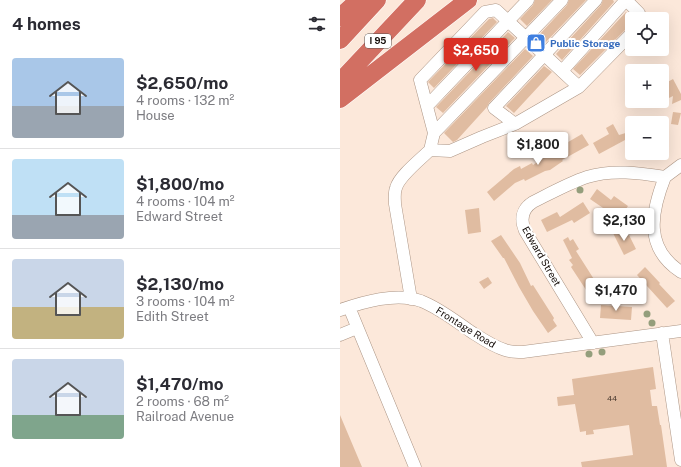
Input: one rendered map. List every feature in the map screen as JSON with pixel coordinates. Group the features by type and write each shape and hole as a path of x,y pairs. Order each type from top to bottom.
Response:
{"highway":[{"path":"340,17 359,0"},
{"name":"I 95","path":"340,40 378,0"},
{"name":"I 95","path":"340,82 417,0"},
{"path":"340,99 468,0"}],"street":[{"path":"427,106 528,0"},
{"path":"434,134 562,0"},
{"path":"515,124 494,108 596,0"},
{"path":"562,71 626,0 637,12"},
{"path":"411,299 394,196 396,186 403,176 430,150 434,134 420,80 486,12 496,10 507,22 579,87"},
{"path":"430,150 450,151 515,124 579,87 625,40"},
{"path":"681,165 665,177 655,210 654,225 655,239 663,256 671,265 681,272"},
{"name":"Edward Street","path":"593,343 525,231 522,220 524,210 533,202 578,181 596,175 611,173 636,173 665,177"},
{"name":"Frontage Road","path":"344,309 362,303 383,299 402,297 419,300 435,308 489,343 506,350 523,352 681,330"},
{"path":"344,309 357,328 415,467"},
{"path":"340,335 357,328"},
{"path":"662,333 681,460"}],"building":[{"path":"535,0 552,0 527,26 520,19 533,5"},
{"path":"569,0 586,0 545,43 538,36 567,5"},
{"path":"603,0 613,0 614,2 562,60 556,54 601,5"},
{"path":"625,13 625,30 580,75 573,69"},
{"path":"493,18 497,22 434,88 428,82 489,19"},
{"path":"508,32 515,38 443,113 436,107"},
{"path":"525,49 533,56 457,140 453,142 444,133"},
{"path":"544,66 552,72 514,113 506,106"},
{"path":"673,79 681,94 681,100 672,104 673,96 669,98 669,81"},
{"path":"673,112 681,113 678,125 671,124"},
{"path":"613,124 619,135 625,133 625,140 599,154 593,143 609,134 606,128"},
{"path":"582,134 589,145 562,160 563,161 550,170 525,181 524,179 515,183 494,201 487,192 514,169 520,166 521,169 532,163 533,165"},
{"path":"597,189 611,200 614,196 628,206 619,219 590,199"},
{"path":"583,202 590,213 574,223 572,220 547,232 541,220 557,212 560,217"},
{"path":"479,208 481,232 468,234 465,210"},
{"path":"624,228 627,236 629,235 636,249 624,255 613,233"},
{"path":"501,235 520,263 531,286 533,285 554,318 553,320 557,326 548,333 533,311 504,258 491,241"},
{"path":"568,237 570,241 573,239 579,249 576,251 604,295 594,302 571,267 573,265 569,260 572,258 563,240"},
{"path":"645,267 675,301 667,308 637,275"},
{"path":"488,277 492,283 484,289 479,282"},
{"path":"601,305 632,307 631,320 600,318"},
{"path":"653,367 656,389 650,390 652,406 657,406 667,467 582,467 581,462 633,455 629,425 593,430 594,434 586,435 586,431 580,432 575,404 558,406 557,397 574,395 572,379"},
{"path":"340,415 362,467 340,467"}],"place":[{"name":"Public Storage","path":"536,43"}]}
